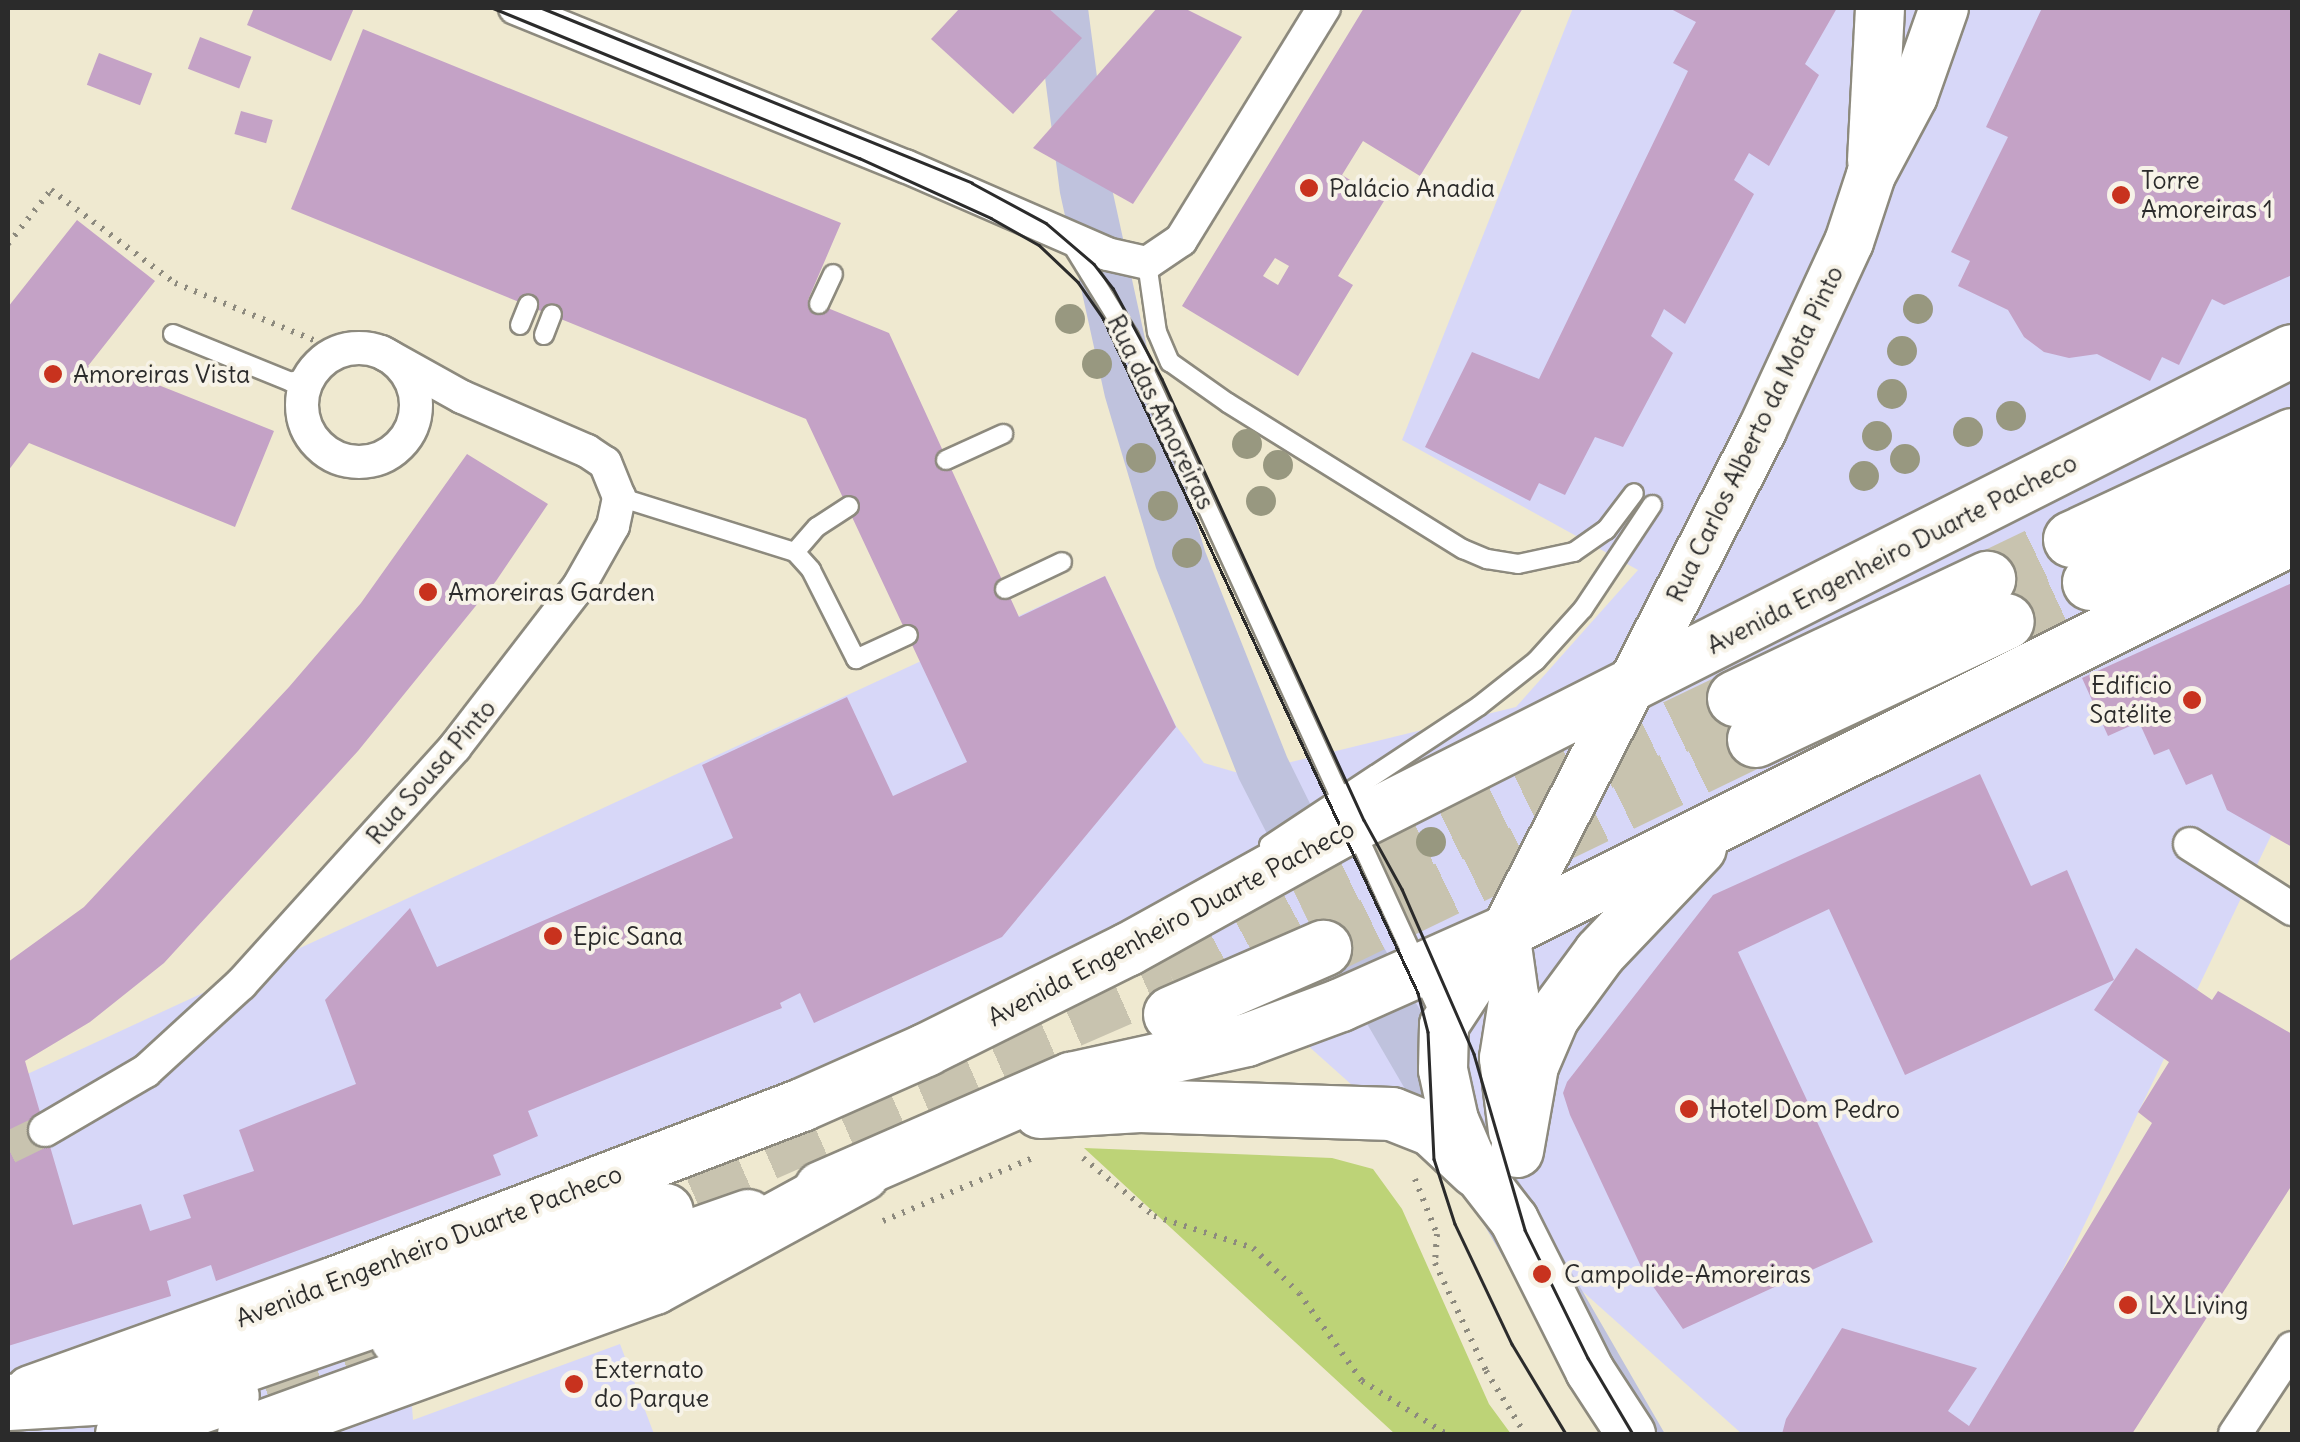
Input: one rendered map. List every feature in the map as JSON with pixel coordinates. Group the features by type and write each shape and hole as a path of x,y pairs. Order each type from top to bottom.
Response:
{"highway":[{"path":"2292,436 2081,561 2292,488"},
{"path":"1745,718 1996,600"},
{"path":"1171,1014 1323,948"},
{"path":"245,1434 640,1292 747,1238 860,1172"},
{"path":"8,1401 159,1393 416,1305 665,1211"}],"main road":[{"name":"Rua Carlos Alberto da Mota Pinto","path":"1871,174 1880,8"},
{"name":"Rua Carlos Alberto da Mota Pinto","path":"1444,1026 1505,932 1770,414 1849,242 1871,174 1913,96 1944,8"},
{"name":"Avenida Engenheiro Duarte Pacheco","path":"8,1401 315,1291 802,1105 926,1050 1127,950 1345,812 1627,688 2292,351"},
{"path":"122,1434 664,1246 860,1172 1085,1075 1262,1035 1420,970 1505,932 2292,539"},
{"path":"1497,1161 1554,1018 1600,953 1725,822"},
{"path":"1505,932 1514,995 1504,1058 1497,1161 1514,1220 1590,1371 1630,1434"},
{"path":"1444,1026 1443,1070 1450,1104 1497,1161"},
{"path":"989,1117 1094,1106 1392,1114 1497,1161"}],"street":[{"path":"515,8 1106,254 1147,263 1181,240 1324,8"},
{"path":"462,397 437,406 383,456 355,462 320,448 302,414 302,396 309,377 340,351 381,352 462,397 587,450 605,463 619,497"},
{"path":"381,352 398,364 410,380 416,400 406,438"},
{"name":"Rua Sousa Pinto","path":"45,1130 146,1071 196,1030 364,849 455,748 579,586 613,526 619,497"},
{"path":"2190,844 2292,909"},
{"path":"2235,1434 2292,1348"}],"lane":[{"name":"Rua das Amoreiras","path":"1065,236 1129,337 1444,1026"},
{"path":"1147,263 1157,332 1170,362 1228,404 1463,549 1487,559 1518,564 1574,552 1606,530 1634,494"},
{"path":"819,304 832,274"},
{"path":"520,324 528,305"},
{"path":"544,334 552,314"},
{"path":"173,334 291,382 309,377"},
{"path":"946,460 1003,434"},
{"path":"619,497 795,552 811,570 856,658 908,634"},
{"path":"1345,812 1536,661 1583,609 1652,505"},
{"path":"795,552 817,527 849,506"},
{"path":"1006,588 1062,562"}],"path":[{"path":"8,244 51,190 175,283 340,351"},
{"path":"866,1228 1049,1152"},
{"path":"1082,1156 1154,1216 1253,1248 1299,1293 1362,1382 1446,1434"},
{"path":"1412,1170 1437,1234 1435,1263 1486,1371 1525,1434"}],"shaded area":[{"path":"1036,8 1088,8 1111,184 1155,384 1205,551 1287,757 1364,913 1665,1434 1606,1434 1345,986 1239,779 1156,568 1105,397 1060,193"},
{"path":"1573,8 2292,8 2292,792 1984,1434 1742,1434 1182,933 440,1269 410,1380 413,1420 620,1344 654,1434 8,1434 8,1083 1105,576 1176,726 1204,763 1242,774 1516,707 1638,570 1402,440"}],"green space":[{"path":"1084,1148 1332,1158 1373,1169 1402,1209 1489,1404 1511,1434 1395,1434"}],"building":[{"path":"254,8 354,8 331,61 247,25"},
{"path":"960,8 1048,8 1082,38 1013,114 931,39"},
{"path":"1157,8 1184,8 1242,37 1133,204 1033,148"},
{"name":"Palácio Anadia","path":"1364,8 1523,8 1420,176 1363,141 1342,175 1384,201 1338,276 1353,285 1298,376 1182,306","holes":["1275,258 1289,266 1278,285 1263,276"]},
{"path":"1669,8 1837,8 1805,64 1819,75 1769,166 1749,153 1734,180 1754,194 1685,324 1664,309 1651,336 1673,353 1623,447 1595,437 1565,495 1539,483 1530,501 1425,447 1472,352 1539,379 1688,71 1673,63 1696,22"},
{"name":"Torre Amoreiras 1","path":"2042,8 2292,8 2292,275 2224,305 2212,299 2179,365 2162,357 2150,381 2097,354 2069,358 2044,352 2024,337 2008,310 1958,286 1970,261 1951,252 2008,137 1986,127"},
{"path":"363,29 841,223 808,300 889,333 1019,617 1105,576 1176,727 1002,937 814,1023 800,993 780,1003 782,1008 528,1111 538,1136 493,1155 501,1175 216,1281 211,1265 167,1281 171,1296 8,1346 8,962 84,907 289,687 361,603 467,454 548,504 496,581 358,751 164,963 90,1022 25,1061 73,1225 141,1204 150,1231 191,1218 183,1195 254,1171 239,1130 356,1084 325,1000 410,908 437,967 733,838 702,765 847,697 893,796 967,762 806,419 291,209"},
{"path":"200,37 251,57 239,88 188,69"},
{"path":"99,53 152,73 140,105 87,85"},
{"path":"241,111 273,120 266,143 234,134"},
{"name":"Amoreiras Vista","path":"77,220 155,281 88,366 108,381 113,367 274,431 235,527 29,443 8,471 8,307"},
{"name":"Edificio Satélite","path":"2292,583 2292,847 2227,810 2212,774 2186,785 2169,749 2154,755 2139,722 2108,736 2082,678"},
{"path":"1980,774 2031,886 2067,870 2114,980 1905,1075 1829,909 1738,952 1873,1242 1683,1329 1645,1275 1570,1115 1563,1093 1567,1082 1713,895"},
{"name":"LX Living","path":"2136,948 2212,1000 2218,991 2292,1034 2292,1185 2132,1434 1782,1434 1786,1419 1842,1328 1977,1368 1948,1411 1969,1426 2152,1123 2138,1112 2169,1062 2094,1010"}],"tunnel":[{"path":"1987,579 2071,539"},
{"path":"2006,621 2090,582"},
{"path":"614,1219 1171,976 1301,906 1735,698"},
{"path":"1323,948 1755,739"},
{"path":"8,1148 45,1130"},
{"path":"189,1420 439,1336"}],"tram line":[{"path":"493,8 859,158 991,218 1039,245 1078,282 1103,318 1418,993 1428,1032 1434,1159 1455,1224 1512,1344 1566,1434"},
{"path":"542,8 972,183 1046,223 1094,264 1113,288 1162,379 1364,820 1402,889 1474,1054 1525,1230 1588,1358 1633,1434"}],"place":[{"name":"Palácio Anadia","path":"1309,188"},
{"name":"Torre Amoreiras 1","path":"2121,195"},
{"name":"Amoreiras Vista","path":"53,374"},
{"name":"Amoreiras Garden","path":"428,592"},
{"name":"Edificio Satélite","path":"2192,700"},
{"name":"Epic Sana","path":"553,936"},
{"name":"Hotel Dom Pedro","path":"1689,1109"},
{"name":"Campolide-Amoreiras","path":"1542,1274"},
{"name":"LX Living","path":"2128,1305"},
{"name":"Externato do Parque","path":"574,1384"}]}
